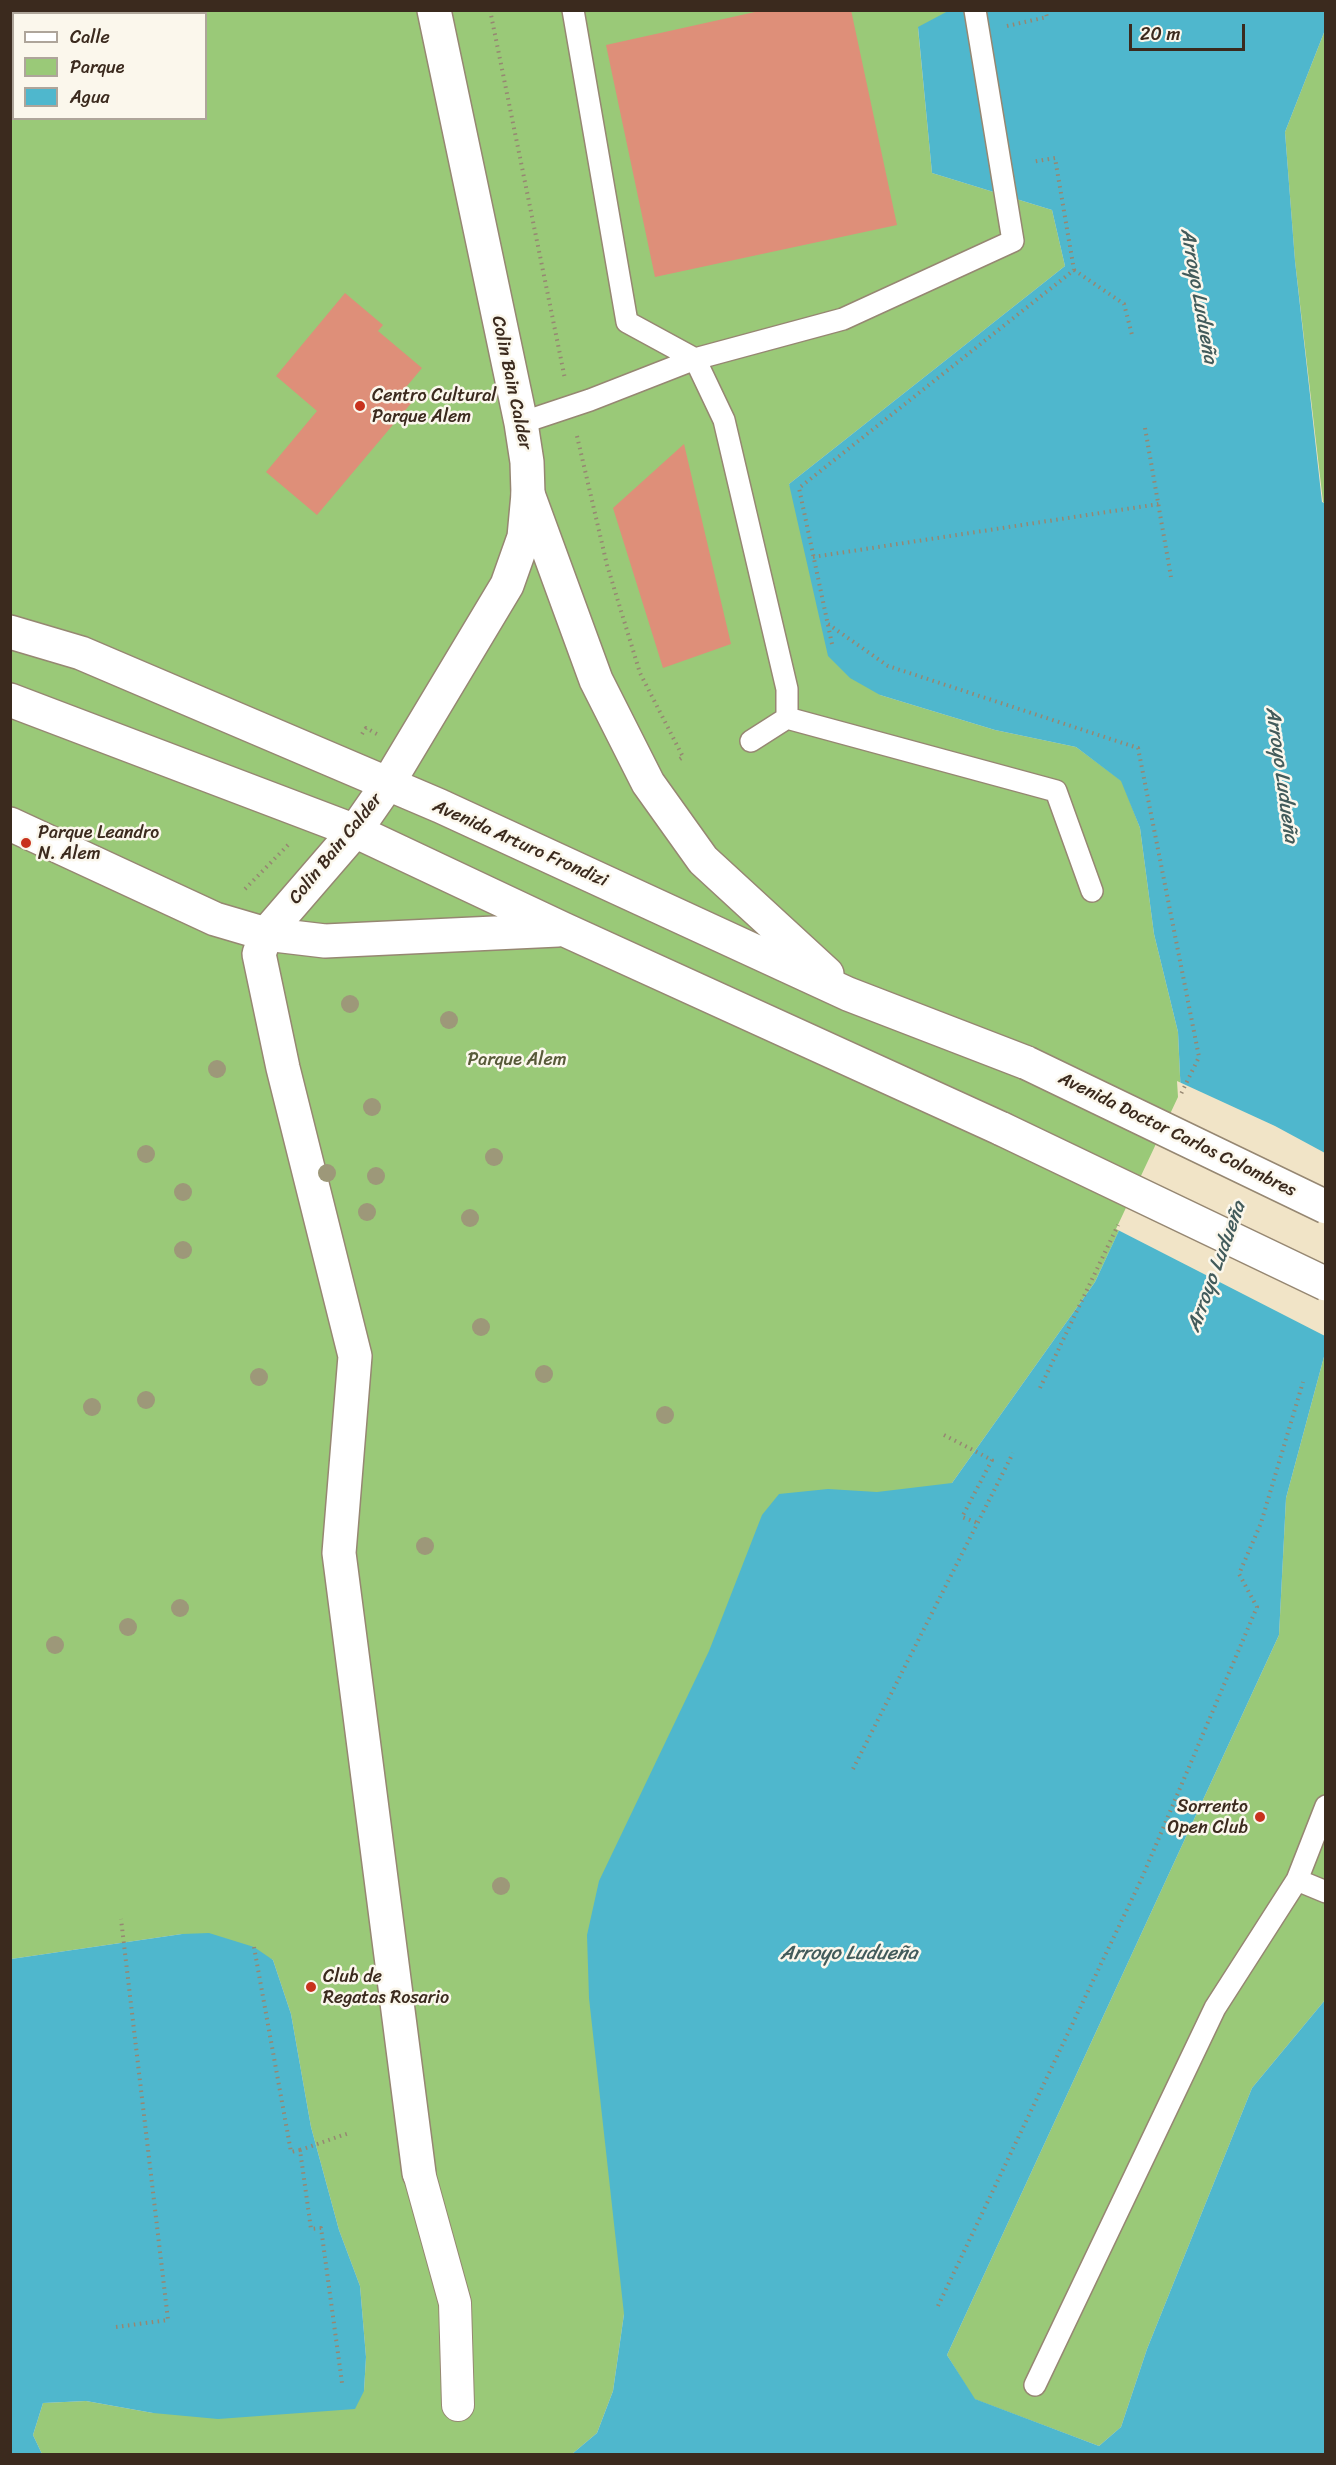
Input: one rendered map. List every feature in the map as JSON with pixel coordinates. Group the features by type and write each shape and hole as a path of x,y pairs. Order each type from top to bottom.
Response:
{"main road":[{"name":"Colin Bain Calder","path":"266,934 355,831 387,785 507,585 524,537 528,494 527,462 434,10"},
{"path":"528,494 596,680 648,783 703,860 848,994"},
{"name":"Avenida Arturo Frondizi","path":"10,632 81,653 450,811 848,994 1027,1063"},
{"path":"10,700 355,831 563,929 1002,1128 1326,1284"},
{"path":"10,824 215,919 266,934 325,941 563,929"},
{"path":"266,934 259,954 261,966 283,1068 355,1356 339,1553 419,2174"},
{"name":"Avenida Doctor Carlos Colombres","path":"1027,1063 1326,1207"}],"street":[{"path":"419,2174 454,2303 458,2405"}],"lane":[{"path":"573,10 627,322 695,359 724,420 761,568 787,689 787,718"},
{"path":"520,423 590,400 695,359 843,319 1013,241 975,10"},
{"path":"752,741 787,718 1056,791 1092,891"},
{"path":"1035,2385 1215,2008 1297,1880 1326,1806"},
{"path":"1297,1880 1326,1892"}],"path":[{"path":"1002,27 1047,17 1046,10"},
{"path":"1024,164 1055,158 1074,270 1124,304 1132,335"},
{"path":"832,644 799,488 1074,270"},
{"path":"1146,428 1171,578"},
{"path":"813,557 1159,504"},
{"path":"828,624 888,666 1138,748 1199,1057 1178,1100"},
{"path":"1040,1388 1122,1217"},
{"path":"938,2306 1141,1880 1257,1607 1239,1574 1261,1523 1303,1382"},
{"path":"944,1435 992,1460 962,1517 978,1523"},
{"path":"853,1769 1013,1453"},
{"path":"116,2328 168,2320 121,1919"},
{"path":"254,1947 291,2152 349,2133"},
{"path":"300,2150 311,2229 321,2228 342,2383"}],"green space":[{"name":"Parque Alem","path":"11,11 950,11 918,28 932,173 1052,210 1065,266 789,484 880,695 995,730 1076,747 1122,781 1140,828 1154,934 1178,1032 1181,1098 1095,1282 952,1483 624,2314 613,2391 597,2433 572,2454 42,2454 33,2435 43,2403 86,2401 153,2413 364,2391 366,2357 360,2286 339,2230 311,2127 291,2014 273,1960 220,1937 182,1934 11,1959"},
{"path":"1325,30 1325,504 1295,261 1285,132"},
{"name":"Sorrento Open Club","path":"1325,1353 1325,2000 1252,2088 1147,2349 1121,2427 1099,2446 974,2399 947,2355 1279,1635 1286,1498"}],"water":[{"name":"Arroyo Ludueña","path":"950,10 1325,11 1325,30 1285,132 1295,261 1322,502 1326,504 1325,1353 1286,1498 1279,1635 947,2355 975,2399 1099,2446 1121,2427 1147,2349 1252,2088 1325,2000 1325,2454 572,2454 597,2433 613,2391 624,2314 589,1998 587,1935 599,1881 709,1651 762,1515 779,1494 828,1489 877,1492 952,1483 1095,1282 1181,1097 1178,1032 1154,934 1140,828 1121,781 1076,747 995,730 880,695 850,678 828,656 789,484 1065,266 1052,210 932,173 918,27"},
{"path":"209,1933 254,1947 273,1960 291,2014 311,2127 339,2230 360,2286 366,2357 364,2391 355,2409 218,2419 153,2413 86,2401 43,2403 33,2435 42,2454 11,2454 11,1959 182,1934"}],"pier":[{"path":"1177,1081 1275,1126 1325,1153 1325,1336 1116,1229 1178,1097"}],"building":[{"path":"764,10 851,10 897,225 655,277 606,45"},
{"name":"Centro Cultural Parque Alem","path":"345,293 383,325 378,331 422,368 402,392 413,401 317,515 266,472 317,411 276,376"},
{"path":"684,444 731,644 663,668 613,508"}],"place":[{"name":"Centro Cultural Parque Alem","path":"360,406"},
{"name":"Parque Leandro N. Alem","path":"26,843"},
{"name":"Sorrento Open Club","path":"1260,1817"},
{"name":"Club de Regatas Rosario","path":"311,1987"}]}
